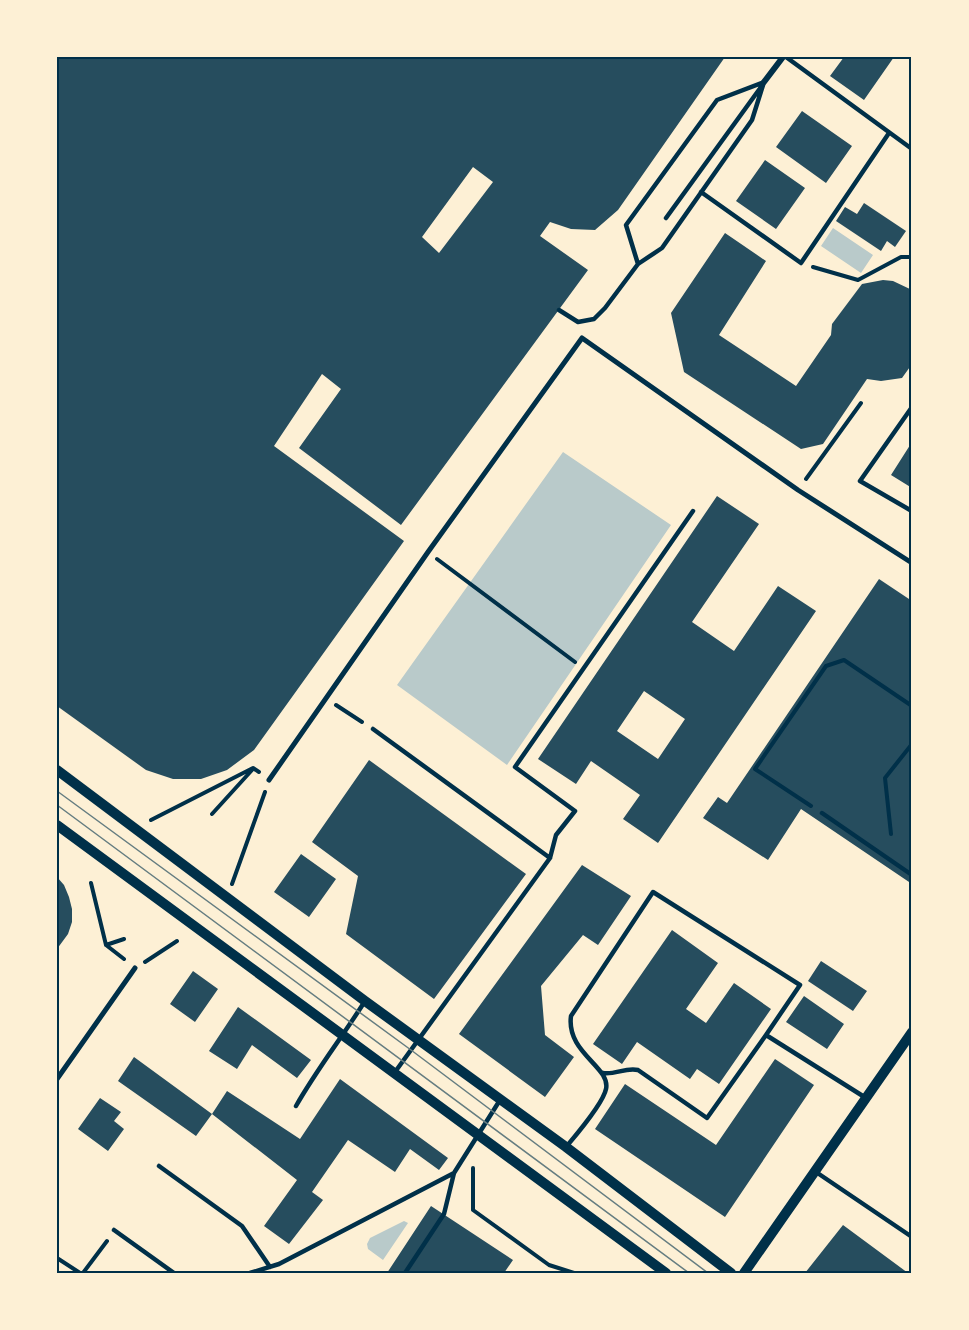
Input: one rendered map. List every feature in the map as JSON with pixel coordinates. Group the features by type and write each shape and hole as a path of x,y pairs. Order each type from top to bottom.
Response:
{"street":[{"path":"764,82 785,57"},
{"path":"269,780 428,552 582,338 798,490 912,563"},
{"path":"57,770 566,1147 731,1273"},
{"path":"57,825 394,1073 475,1137 666,1273"},
{"path":"57,1079 135,968"},
{"path":"744,1273 912,1032"}],"lane":[{"path":"785,57 912,149"},
{"path":"559,310 578,322 594,319 638,264 662,248 752,120 764,82"},
{"path":"666,219 764,82"},
{"path":"638,264 626,225 717,100 764,82"},
{"path":"701,192 801,263 889,133"},
{"path":"910,510 860,481 912,407"},
{"path":"394,1073 550,858 556,835 575,811 515,767 693,511"},
{"path":"373,729 550,858"},
{"path":"822,813 912,874"},
{"path":"566,1147 603,1096 606,1088 602,1072 574,1041 570,1030 571,1016 653,892 800,985 707,1118 638,1070 630,1069 617,1073 602,1072"},
{"path":"296,1106 319,1066 366,1001"},
{"path":"766,1035 867,1098"},
{"path":"405,1273 444,1214 454,1173 500,1100"},
{"path":"159,1166 242,1226 270,1267"},
{"path":"816,1172 912,1237"},
{"path":"250,1273 279,1264 454,1173"},
{"path":"114,1230 174,1273"}],"path":[{"path":"801,263 858,280 901,257 912,257"},
{"path":"798,490 861,403"},
{"path":"428,552 583,667"},
{"path":"822,813 755,769 826,666 844,660 912,706"},
{"path":"325,698 373,729"},
{"path":"891,834 885,778 912,744"},
{"path":"232,885 269,780 253,768"},
{"path":"212,814 253,768"},
{"path":"147,821 253,768"},
{"path":"91,883 106,945 135,968 177,941"},
{"path":"106,945 124,939"},
{"path":"475,1137 473,1210 549,1265 574,1273"},
{"path":"57,1258 82,1273 114,1230"}],"shaded area":[{"path":"833,228 873,255 861,273 821,246"},
{"path":"563,452 671,525 507,765 397,685"},
{"path":"404,1221 408,1223 383,1260 368,1249 367,1244 370,1238"}],"building":[{"path":"57,57 725,57 618,210 595,230 571,229 550,222 540,236 588,270 401,525 299,448 341,389 322,374 274,446 404,541 254,750 227,770 201,779 173,779 146,770 57,706","holes":["473,167 493,182 439,253 422,237"]},
{"path":"844,57 894,57 864,100 830,76"},
{"path":"802,111 852,146 826,183 776,147"},
{"path":"765,160 805,188 776,229 736,201"},
{"path":"864,203 906,231 895,247 887,241 881,251 836,221 845,207 857,214"},
{"path":"725,233 766,261 719,335 796,386 831,335 832,324 862,284 883,280 893,281 912,290 912,364 902,378 881,381 867,379 823,444 801,449 684,372 671,313"},
{"path":"912,442 912,488 891,475"},
{"path":"717,496 759,524 692,622 734,651 778,586 816,611 658,843 623,819 640,795 591,761 576,784 538,759","holes":["644,691 685,719 658,759 617,731"]},
{"path":"879,579 912,601 912,884 801,809 768,860 703,818 718,797 727,803"},
{"path":"369,760 526,874 434,999 346,934 358,876 312,842"},
{"path":"301,854 336,879 309,917 274,892"},
{"path":"582,865 631,896 598,945 583,935 541,986 545,1035 574,1057 545,1097 459,1034"},
{"path":"57,877 64,885 69,897 72,922 68,934 57,949"},
{"path":"672,930 718,963 686,1009 706,1023 734,983 771,1009 719,1084 697,1069 690,1079 637,1042 622,1064 593,1044"},
{"path":"821,961 867,991 853,1011 808,981"},
{"path":"193,971 218,989 195,1022 170,1004"},
{"path":"804,996 844,1024 827,1049 786,1022"},
{"path":"238,1007 311,1060 297,1078 252,1045 237,1069 209,1051"},
{"path":"134,1057 212,1114 196,1136 118,1081"},
{"path":"775,1059 814,1085 725,1217 595,1129 625,1084 716,1145"},
{"path":"340,1079 448,1158 439,1170 410,1149 395,1172 348,1140 312,1192 323,1200 289,1244 264,1226 297,1180 212,1114 227,1091 300,1139"},
{"path":"100,1098 121,1112 114,1121 124,1129 108,1151 78,1129"},
{"path":"431,1206 513,1260 504,1273 387,1273"},
{"path":"843,1225 908,1273 805,1273"}],"tram line":[{"path":"57,791 411,1050 708,1273"},
{"path":"57,805 689,1273"}]}
